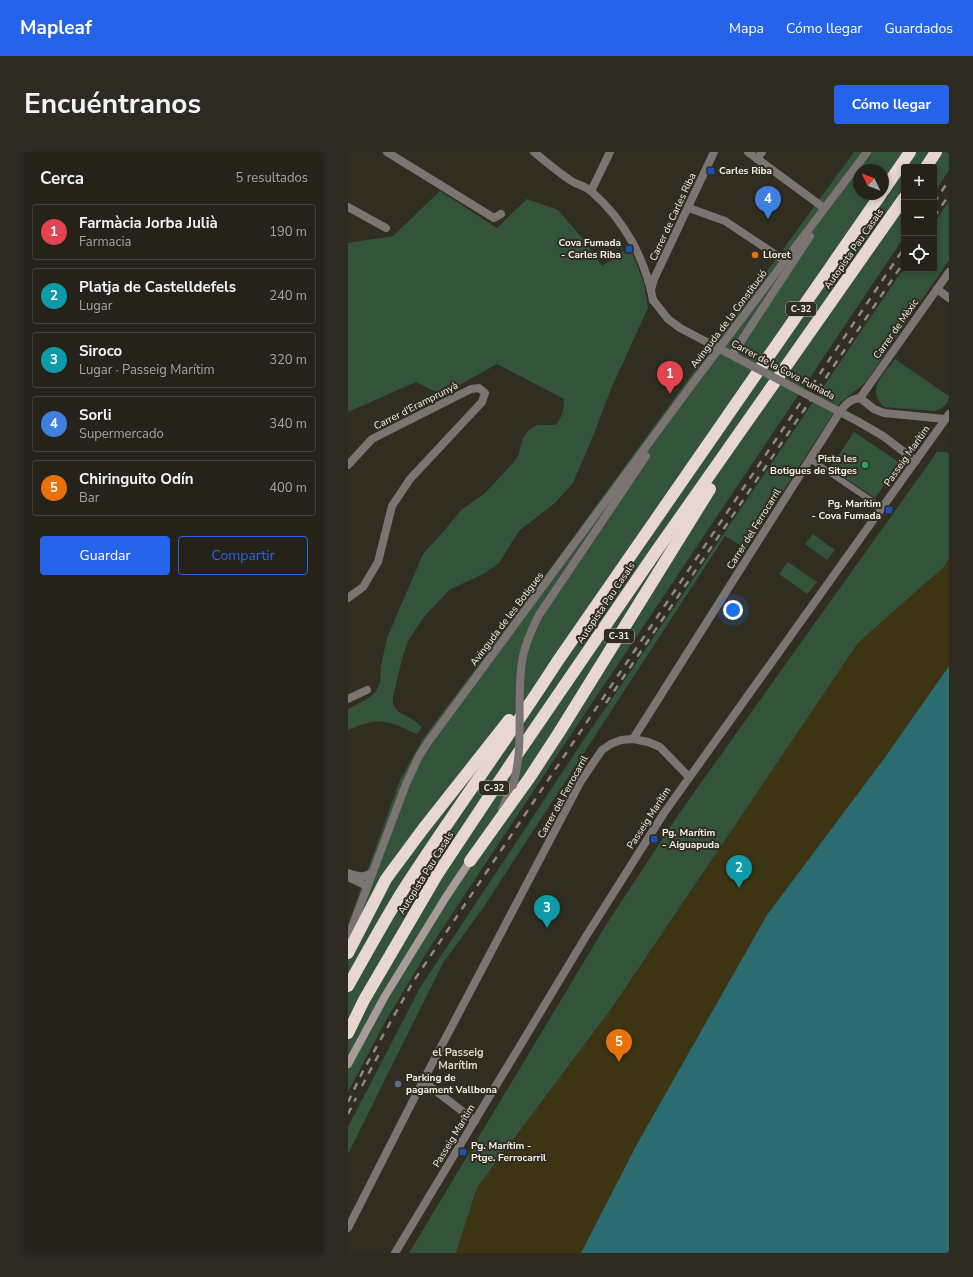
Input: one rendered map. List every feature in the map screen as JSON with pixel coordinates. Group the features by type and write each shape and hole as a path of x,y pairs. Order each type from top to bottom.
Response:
{"highway":[{"path":"889,182 910,152"},
{"path":"928,164 936,152"},
{"name":"Autopista Pau Casals","path":"348,986 402,892 556,662 877,200"},
{"name":"Autopista Pau Casals","path":"348,1033 364,1000 437,875 512,762 655,553 903,200"},
{"name":"C-31","path":"470,861 530,777 560,731 760,405"},
{"path":"348,953 386,879 404,853 556,662"}],"main road":[{"name":"C-31","path":"348,1064 384,996 470,861"}],"street":[{"path":"387,152 494,218 501,214"},
{"name":"Carrer de la Cova Fumada","path":"534,152 564,176 591,191 614,216 634,244 645,267 653,300 662,313 674,324 859,422 883,436 916,461"},
{"path":"591,191 610,152"},
{"name":"Carrer de Carles Riba","path":"651,291 654,279 714,152"},
{"path":"732,355 811,234 822,211 759,155 748,152"},
{"name":"Avinguda de la Constitució","path":"665,422 867,152"},
{"path":"348,207 386,228"},
{"path":"688,208 730,224 785,261"},
{"path":"645,267 654,270 661,266"},
{"name":"Carrer de Mèxic","path":"860,398 949,272"},
{"path":"937,289 949,298"},
{"name":"Carrer d'Eramprunyà","path":"348,465 372,439 471,389 479,388 485,393 482,402 410,479 392,506 378,562 363,586 348,598"},
{"path":"860,398 874,409 884,413 947,416"},
{"name":"Carrer del Ferrocarril","path":"348,1228 581,781 602,750 611,744 622,740 633,739 844,407 854,399 860,398"},
{"name":"Passeig Marítim","path":"395,1253 589,931 664,813 947,416"},
{"path":"470,861 499,815 516,776 520,744 519,694 521,671 524,649 530,633 539,615 630,481 665,422"},
{"name":"Avinguda de les Botigues","path":"386,839 412,772 428,742 665,422"},
{"path":"810,459 882,508"},
{"path":"348,699 367,690"},
{"path":"633,739 648,742 660,747 689,777"},
{"path":"348,938 386,839"},
{"path":"367,886 373,882 386,839"},
{"path":"348,873 368,876 373,872"},
{"path":"348,877 367,886"},
{"path":"424,1081 475,1121"}],"green space":[{"path":"854,152 949,152 949,170 937,188 937,164 901,164 901,241 427,952 385,1022 348,1092 348,924 400,780 422,740 547,573"},
{"path":"440,191 497,228 527,199 558,210 582,238 602,266 630,247 644,283 648,308 611,389 573,483 555,503 519,531 499,563 485,573 449,590 423,618 408,641 393,697 393,705 399,712 415,721 422,727 417,734 390,723 378,721 366,723 348,730 348,709 369,698 376,691 380,683 381,666 387,638 423,554 461,510 485,493 512,464 518,456 523,438 529,430 537,425 556,425 563,410 564,399 497,364 442,395 416,382 348,412 348,243 393,236"},
{"path":"949,201 949,260 866,382 840,403 746,549 725,536 483,908 443,963 348,1154 348,1127 421,986 579,747 901,272 937,272 937,219"},
{"path":"895,359 949,396 945,406 935,411 884,407 876,394 876,388 878,382"},
{"name":"Pista les Botigues de Sitges","path":"854,432 900,463 875,498 830,468"},
{"path":"937,452 947,452 949,454 949,559 944,567 858,643 612,1008 477,1188 456,1253 409,1253 606,925 678,815"},
{"path":"813,534 835,550 827,560 805,544"},
{"path":"788,562 817,582 807,594 779,574"}],"sand":[{"path":"949,559 949,666 886,756 767,915 637,1144 581,1253 456,1253 477,1188 612,1008 858,643 944,567"}],"water":[{"path":"949,666 949,1253 581,1253 637,1144 767,915 886,756"}],"railway":[{"path":"936,200 949,180"},
{"path":"937,213 949,195"},
{"path":"348,1102 364,1069 413,982 901,252"},
{"path":"606,703 901,266"},
{"path":"362,1086 379,1054"},
{"path":"348,1114 356,1098"}],"place":[{"name":"Carles Riba","path":"711,171"},
{"name":"Sorli","path":"768,219"},
{"name":"Cova Fumada - Carles Riba","path":"629,249"},
{"name":"Lloret","path":"755,255"},
{"name":"Farmàcia Jorba Julià","path":"670,394"},
{"name":"Pista les Botigues de Sitges","path":"865,465"},
{"name":"Pg. Marítim - Cova Fumada","path":"889,510"},
{"name":"Pg. Marítim - Aiguapuda","path":"654,839"},
{"name":"Platja de Castelldefels","path":"739,888"},
{"name":"Siroco","path":"547,928"},
{"name":"Chiringuito Odín","path":"619,1062"},
{"name":"Parking de pagament Vallbona","path":"398,1084"},
{"name":"Pg. Marítim - Ptge. Ferrocarril","path":"463,1152"}],"district":[{"name":"el Passeig Marítim","path":"458,1058"}]}
